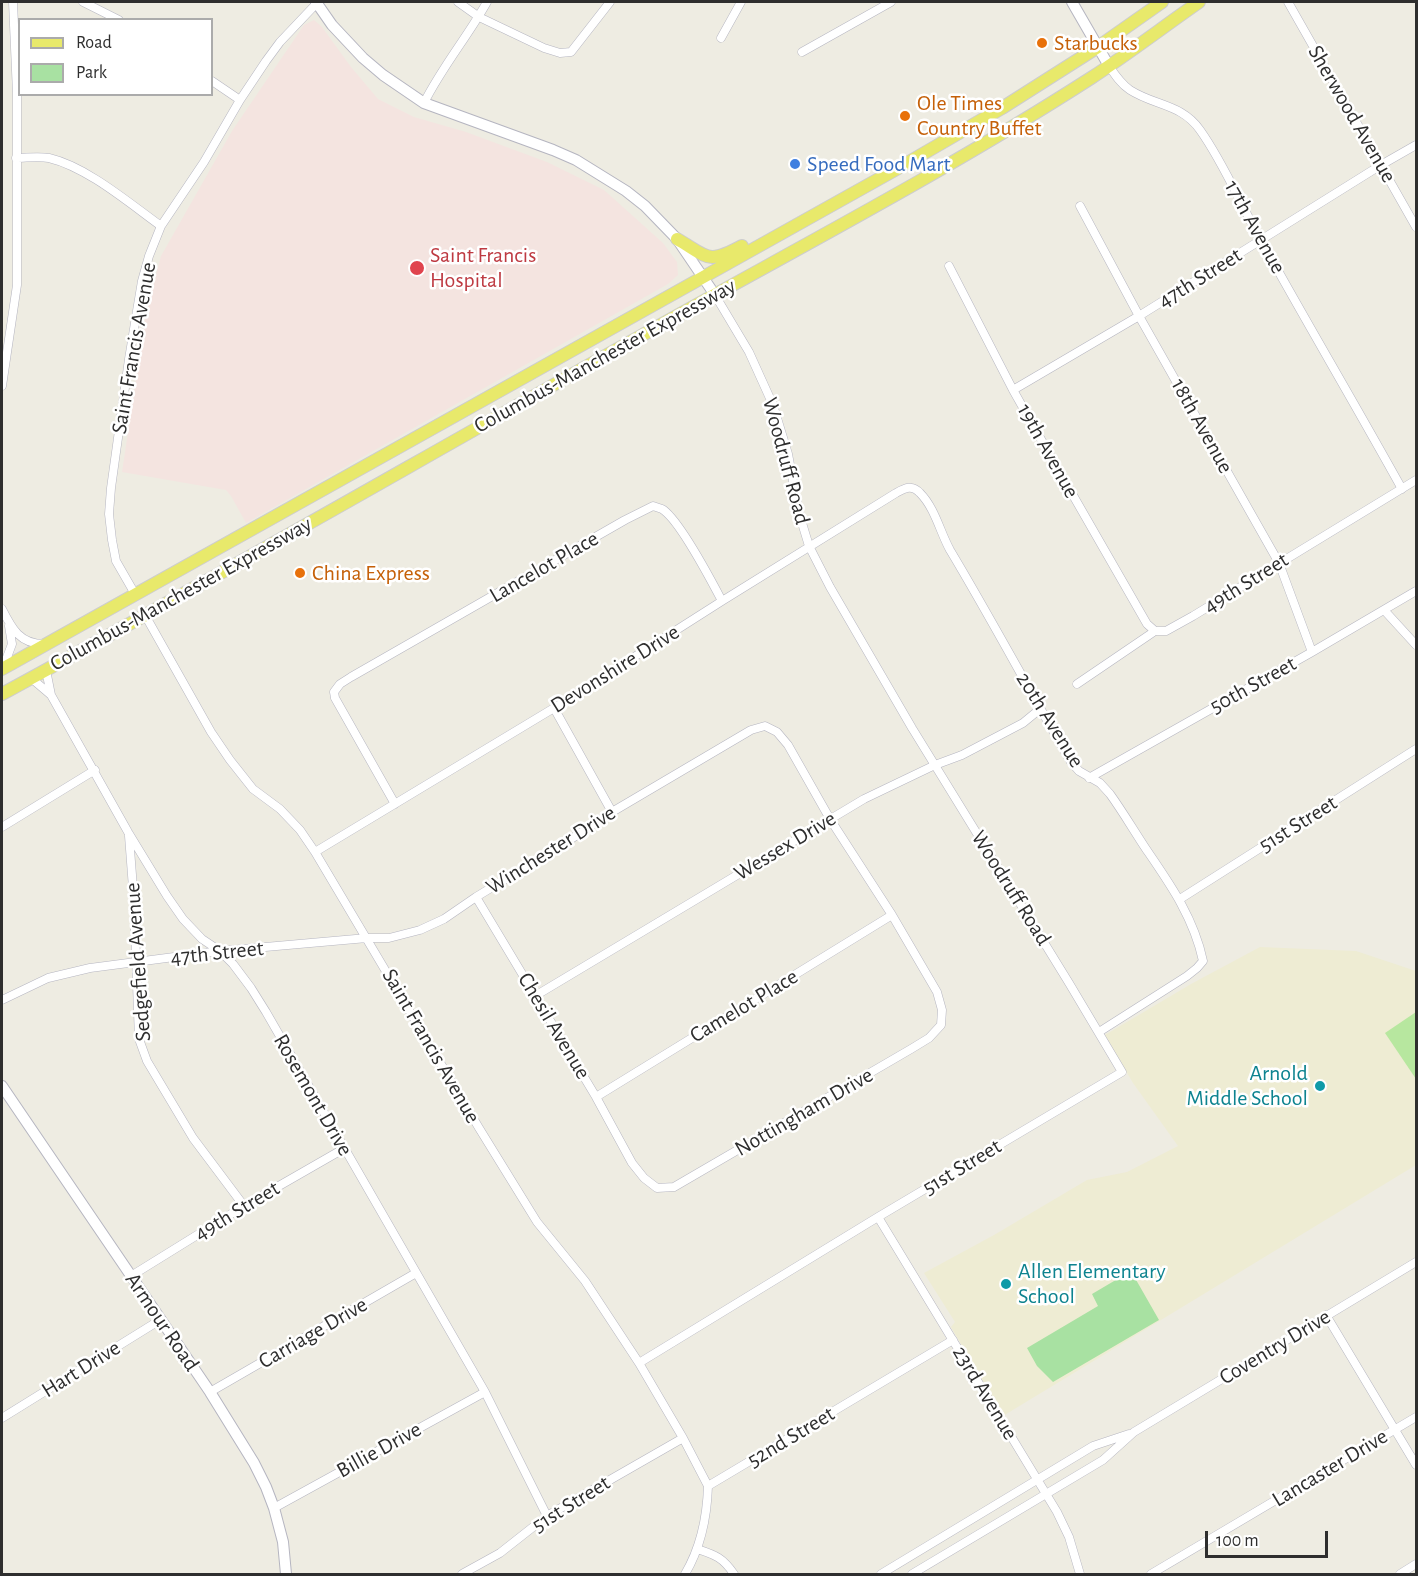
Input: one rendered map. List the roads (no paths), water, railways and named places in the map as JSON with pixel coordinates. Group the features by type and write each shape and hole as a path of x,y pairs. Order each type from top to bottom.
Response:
{"main road":[{"name":"Columbus-Manchester Expressway","path":"2,668 993,113 1098,47 1162,2"},
{"name":"Columbus-Manchester Expressway","path":"2,694 909,188 1110,66 1199,2"},
{"path":"677,239 705,256 713,258 723,256 755,239 771,239"},
{"path":"426,457 435,445 487,413 487,397"}],"street":[{"path":"2,386 17,285 13,2"},
{"path":"83,2 115,18"},
{"name":"Saint Francis Avenue","path":"135,594 116,561 109,514 142,281 149,256 161,226 204,162 240,100 280,42 317,2"},
{"name":"Woodruff Road","path":"317,2 332,25 363,58 383,75 424,103 576,160 626,191 645,206 677,239 715,295 749,352 773,405 788,454 799,513 809,546 836,598 912,728 1099,1032"},
{"path":"458,2 479,16 540,46 560,53 571,52 610,2"},
{"path":"424,103 487,2"},
{"path":"721,38 741,2"},
{"path":"802,52 891,2"},
{"name":"17th Avenue","path":"1072,2 1117,77 1129,89 1173,107 1194,121 1212,148 1261,240 1402,489"},
{"name":"Sherwood Avenue","path":"1288,2 1416,227"},
{"path":"213,82 240,100"},
{"name":"47th Street","path":"1013,390 1139,316 1416,145"},
{"path":"16,158 46,157 64,163 81,171 161,226"},
{"name":"18th Avenue","path":"1080,206 1139,316 1279,563 1312,652"},
{"name":"19th Avenue","path":"949,266 1013,390 1122,582 1147,624 1155,631"},
{"name":"49th Street","path":"1077,684 1155,631 1166,631 1193,616 1416,480"},
{"name":"Devonshire Drive","path":"315,852 554,708 896,493 907,487 914,488"},
{"name":"20th Avenue","path":"914,488 926,500 946,543 1071,762 1079,771 1100,783 1110,794 1180,899 1198,941 1203,961 1197,968 1099,1032"},
{"name":"Lancelot Place","path":"395,804 339,705 334,692 340,684 351,677 653,506 662,509 671,518 703,565 722,601"},
{"name":"50th Street","path":"1089,778 1416,591"},
{"path":"2,609 12,636 12,644 2,668"},
{"path":"1384,610 1416,645"},
{"name":"Saint Francis Avenue","path":"145,615 230,760 253,789 280,809 300,830 315,852 537,1222 585,1281 639,1364 708,1486"},
{"path":"8,622 23,639 36,644 47,644"},
{"name":"Rosemont Drive","path":"46,670 51,694 166,896 183,919 202,939 220,951 233,964 251,988 485,1392 547,1516"},
{"name":"Rosemont Drive","path":"31,678 51,694"},
{"path":"554,708 612,812"},
{"name":"Wessex Drive","path":"536,996 830,819 935,765 962,755 1023,723 1040,709"},
{"name":"Winchester Drive","path":"367,938 389,938 420,930 444,919 612,812 751,730 765,726 777,732 788,745 830,819"},
{"name":"51st Street","path":"1180,899 1416,749"},
{"path":"2,826 95,770"},
{"path":"830,819 892,915"},
{"name":"Sedgefield Avenue","path":"128,832 134,901 139,1039 147,1061 193,1138 244,1206"},
{"name":"Chesil Avenue","path":"476,897 596,1097 629,1157"},
{"name":"Nottingham Drive","path":"629,1157 644,1178 657,1188 674,1187 929,1038 941,1025 942,1010 937,992 892,915"},
{"name":"Camelot Place","path":"596,1097 892,915"},
{"name":"47th Street","path":"2,1000 48,978 136,961 367,938"},
{"name":"51st Street","path":"639,1364 1122,1072 1099,1032"},
{"name":"Armour Road","path":"2,1086 210,1392 254,1463 274,1508 283,1542 286,1575"},
{"name":"49th Street","path":"131,1276 244,1206 345,1148"},
{"name":"23rd Avenue","path":"879,1217 1057,1512 1069,1537 1080,1575"},
{"name":"Coventry Drive","path":"912,1575 1103,1460 1134,1432 1416,1262"},
{"name":"Carriage Drive","path":"210,1392 416,1273"},
{"path":"1326,1315 1416,1465"},
{"name":"Hart Drive","path":"2,1418 160,1320"},
{"name":"52nd Street","path":"708,1486 953,1340"},
{"name":"Billie Drive","path":"274,1508 485,1392"},
{"name":"Lancaster Drive","path":"1151,1575 1416,1417"},
{"name":"Coventry Drive","path":"881,1575 1093,1446 1134,1432"},
{"name":"51st Street","path":"462,1575 500,1552 547,1516 682,1438"},
{"path":"685,1575 697,1549 706,1515 708,1486"},
{"path":"697,1549 722,1558 734,1575"},
{"path":"1400,1575 1416,1564"}],"place":[{"name":"Starbucks","path":"1042,43"},
{"name":"Ole Times Country Buffet","path":"905,116"},
{"name":"Speed Food Mart","path":"795,164"},
{"name":"Saint Francis Hospital","path":"417,268"},
{"name":"China Express","path":"300,573"},
{"name":"Arnold Middle School","path":"1320,1086"},
{"name":"Allen Elementary School","path":"1006,1284"}]}
